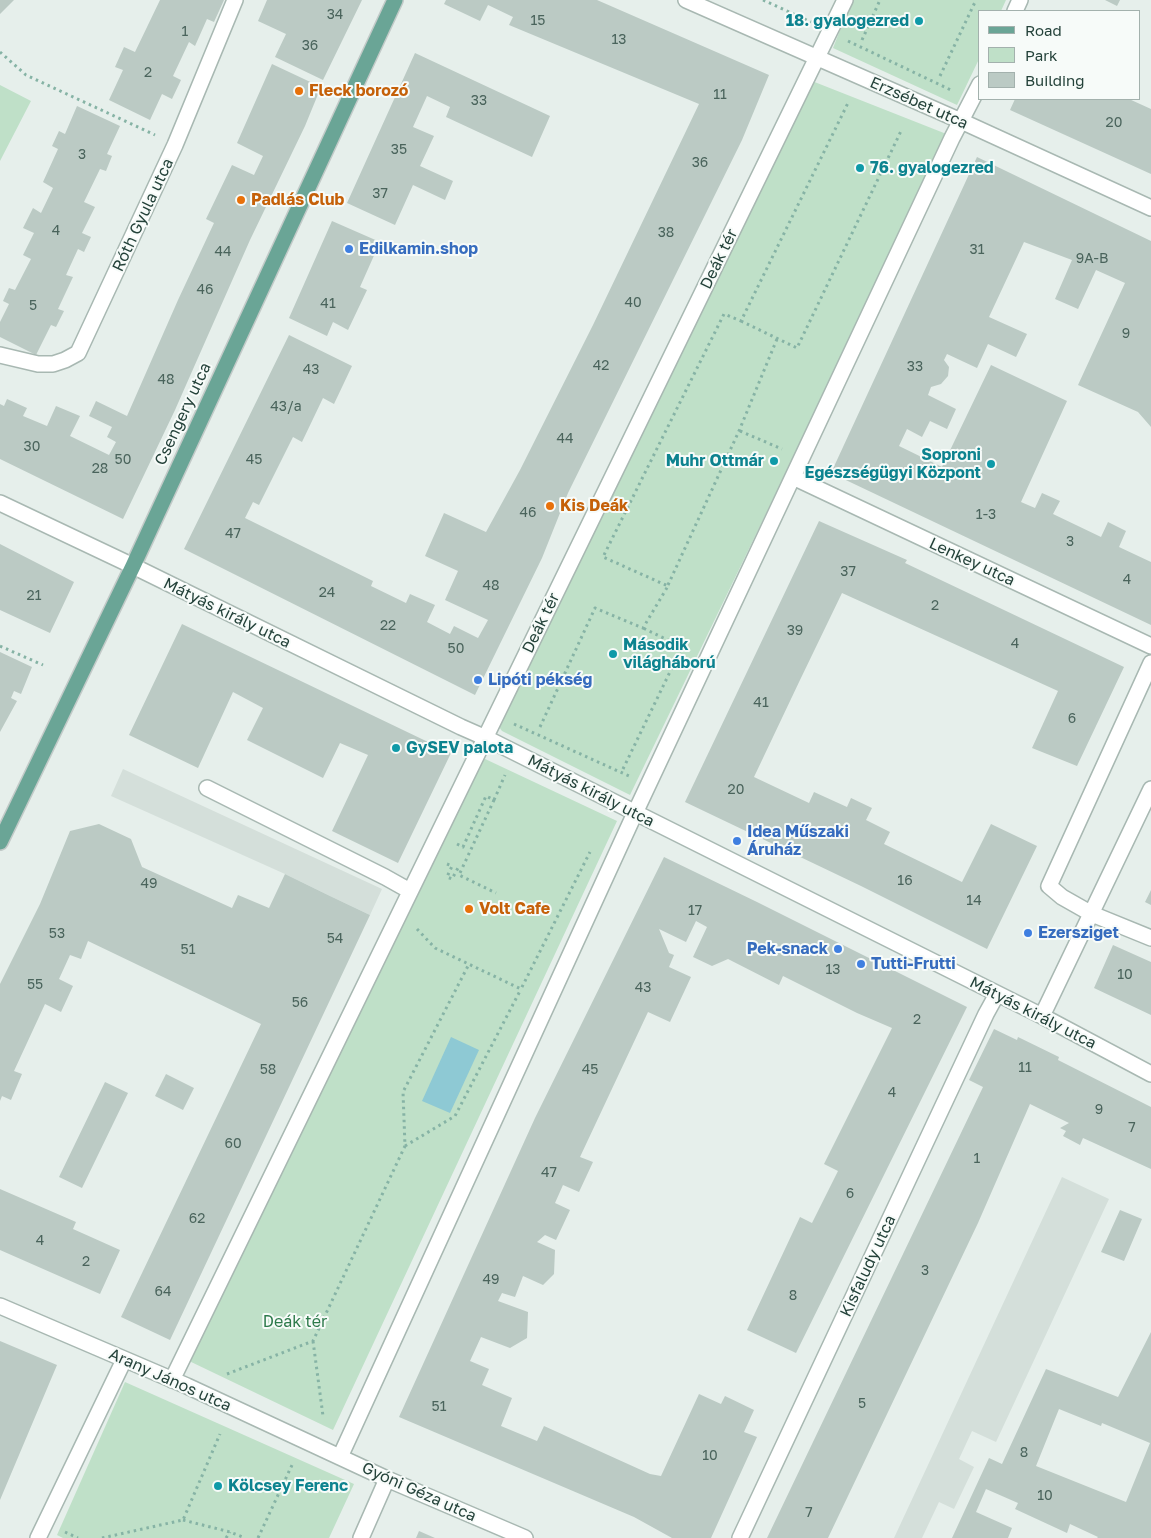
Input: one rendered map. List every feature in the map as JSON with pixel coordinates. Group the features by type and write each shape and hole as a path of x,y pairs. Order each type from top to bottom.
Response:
{"main road":[{"name":"Csengery utca","path":"0,842 133,566 395,0"}],"street":[{"name":"Róth Gyula utca","path":"0,355 38,364 53,364 65,360 78,352 175,145 235,0"},
{"name":"Erzsébet utca","path":"686,0 818,57 1151,208"},
{"name":"Deák tér","path":"172,1380 845,0"},
{"path":"340,1457 635,813 978,88"},
{"name":"Lenkey utca","path":"793,477 1151,646"},
{"name":"Mátyás király utca","path":"0,503 486,738 1042,1016 1151,1074"},
{"path":"1151,663 1049,886 1062,897 1092,914 1151,938"},
{"path":"207,788 385,876 410,891"},
{"path":"1042,1016 1151,789"},
{"name":"Kisfaludy utca","path":"740,1538 997,994"},
{"name":"Arany János utca","path":"0,1306 172,1380 340,1457"},
{"path":"38,1538 124,1360"},
{"name":"Gyóni Géza utca","path":"340,1457 525,1538"},
{"path":"361,1538 387,1479"}],"path":[{"path":"763,0 817,24"},
{"path":"862,40 880,0"},
{"path":"940,76 976,0"},
{"path":"0,52 26,74 175,145"},
{"path":"741,321 848,103"},
{"path":"668,586 603,557 724,314 797,348 902,129"},
{"path":"643,628 668,586 739,431 777,339"},
{"path":"540,727 595,608 682,647 624,769"},
{"path":"0,646 43,665"},
{"path":"507,721 644,783 650,782"},
{"path":"496,893 459,875 505,775"},
{"path":"457,844 463,847 486,796 494,800"},
{"path":"454,851 460,836"},
{"path":"405,1146 455,1116 592,849"},
{"path":"443,872 450,857"},
{"path":"452,866 447,876 452,879 458,868 461,870"},
{"path":"420,921 416,929 434,948 521,989"},
{"path":"324,1416 313,1341 405,1146 403,1092 469,964"},
{"path":"227,1374 313,1341"},
{"path":"183,1520 220,1434"},
{"path":"258,1538 292,1465"},
{"path":"102,1538 183,1520 230,1532 245,1538"},
{"path":"64,1531 78,1538"},
{"path":"226,1538 230,1532"}],"shaded area":[{"path":"123,769 382,889 370,915 285,874 111,796"},
{"path":"1062,1177 1109,1199 996,1442 972,1431 959,1459 974,1467 954,1509 939,1502 922,1538 894,1538"}],"green space":[{"path":"852,0 1006,0 1001,10 978,10 978,61 957,105 833,48"},
{"path":"812,81 949,135 630,795 502,731 499,727"},
{"path":"0,85 31,101 0,161"},
{"name":"Deák tér","path":"483,758 617,821 333,1430 187,1360"},
{"path":"125,1382 354,1484 329,1538 63,1538 57,1535"}],"water":[{"path":"451,1037 479,1050 450,1113 422,1101"}],"building":[{"path":"0,0 14,0 0,14"},
{"path":"160,0 224,0 214,22 207,19 195,46 189,42 173,76 181,80 172,99 162,94 150,120 109,100 123,70 115,67 124,47 135,52"},
{"path":"267,0 362,0 323,80 275,57 286,34 258,21"},
{"path":"446,0 597,0 769,75 742,140 568,493 542,558 475,695 184,549 289,335 352,366 334,404 323,398 302,442 293,437 259,505 253,502 245,518 373,581 371,586 406,603 410,594 435,605 427,622 450,634 454,626 478,638 488,620 445,600 458,571 425,556 444,513 486,532 520,470 593,325 699,104 509,25 513,17 488,5 480,21 444,4"},
{"path":"1105,0 1120,0 1117,6"},
{"path":"415,53 550,116 532,157 446,117 450,107 427,96 413,127 434,136 420,166 453,181 445,200 413,185 395,225 347,203"},
{"path":"272,64 321,87 305,126 250,240 175,410 123,519 0,459 0,404 4,406 7,399 27,408 23,416 47,426 56,406 80,416 70,436 109,455 116,442 107,437 112,427 89,416 96,401 127,416 214,223 206,219 232,165 254,175 263,156 237,143"},
{"path":"1015,100 1131,100 1151,109 1151,174 1010,110"},
{"path":"77,106 120,126 107,154 112,156 106,171 100,169 84,202 95,207 82,233 91,237 84,252 78,249 66,275 73,277 58,309 64,311 56,327 51,325 36,355 0,337 0,322 9,304 3,301 9,288 15,290 31,259 23,255 34,233 23,228 33,208 41,213 53,188 43,182 58,149 52,146 59,131 65,134"},
{"path":"977,157 1151,241 1151,427 1138,412 1078,385 1125,283 1096,270 1078,309 1055,299 1072,260 1024,242 989,317 1027,334 1016,357 988,344 977,368 947,354 944,360 949,367 948,376 941,384 931,387 928,395 956,409 947,429 930,421 922,437 907,429 899,446 942,467 991,365 1067,401 1021,502 1035,508 1042,493 1060,501 1053,514 1101,537 1108,522 1126,531 1119,547 1151,562 1151,625 831,473"},
{"path":"332,221 380,242 360,287 367,290 348,330 333,322 327,336 289,318"},
{"path":"819,521 907,560 905,563 1124,667 1077,766 1032,748 1058,691 842,593 754,777 809,803 814,792 847,807 851,798 872,808 866,820 890,832 884,844 962,882 991,824 1037,846 987,949 861,886 685,802"},
{"path":"0,544 74,582 50,633 0,610"},
{"name":"GySEV palota","path":"182,624 451,753 398,863 332,831 368,755 340,743 323,778 247,740 263,708 233,692 198,768 129,735"},
{"path":"0,652 32,667 21,694 14,691 11,698 17,701 0,732"},
{"path":"99,824 131,839 142,867 232,908 238,895 269,908 285,874 370,915 170,1340 121,1317 261,1024 88,941 81,959 70,955 59,979 73,986 61,1012 45,1004 14,1071 22,1074 11,1100 2,1096 0,1101 0,984 40,904 70,831"},
{"path":"664,857 967,1007 796,1353 747,1330 800,1217 812,1223 838,1171 824,1164 892,1028 857,1013 783,976 779,985 728,959 712,966 693,957 707,927 696,921 686,942 659,929 669,953 674,955 669,967 691,977 670,1022 648,1012 580,1157 593,1162 579,1192 563,1185 555,1203 570,1210 556,1240 545,1235 537,1242 555,1250 554,1274 543,1285 523,1276 515,1297 502,1293 498,1301 528,1312 527,1338 510,1348 481,1337 470,1361 489,1369 482,1385 512,1398 501,1426 537,1441 544,1426 650,1474 661,1476 699,1394 721,1404 725,1396 754,1410 744,1432 757,1437 711,1538 672,1538 634,1517 399,1417 535,1118"},
{"path":"1151,890 1151,905 1145,902"},
{"path":"1113,945 1151,962 1151,1015 1094,988"},
{"path":"994,1029 1017,1040 1018,1037 1059,1057 1058,1060 1151,1107 1151,1169 1083,1138 1080,1145 1063,1136 1066,1131 1060,1128 1069,1123 1030,1104 978,1223 828,1538 767,1538 983,1087 969,1080"},
{"path":"166,1074 194,1088 183,1110 155,1096"},
{"path":"105,1082 128,1093 82,1188 59,1177"},
{"path":"0,1189 76,1222 73,1229 120,1250 100,1294 0,1250"},
{"path":"1120,1210 1142,1219 1124,1261 1101,1252"},
{"path":"1151,1332 1151,1538 1097,1538 1070,1524 1067,1533 1015,1509 1018,1503 986,1489 976,1512 1012,1528 1008,1538 952,1538 989,1458 1002,1464 1046,1369 1118,1397","holes":["1059,1409 1101,1426 1102,1423 1150,1443 1126,1502 1036,1466"]},
{"path":"0,1341 57,1365 0,1500"},
{"path":"419,1531 435,1538 416,1538"}],"place":[{"name":"18. gyalogezred","path":"919,21"},
{"name":"Fleck borozó","path":"299,91"},
{"name":"76. gyalogezred","path":"860,168"},
{"name":"Padlás Club","path":"241,200"},
{"name":"Edilkamin.shop","path":"349,249"},
{"name":"Muhr Ottmár","path":"774,461"},
{"name":"Soproni Egészségügyi Központ","path":"991,464"},
{"name":"Kis Deák","path":"550,506"},
{"name":"Második világháború","path":"613,654"},
{"name":"Lipóti pékség","path":"478,680"},
{"name":"GySEV palota","path":"396,748"},
{"name":"Idea Műszaki Áruház","path":"737,841"},
{"name":"Volt Cafe","path":"469,909"},
{"name":"Ezersziget","path":"1028,933"},
{"name":"Pek-snack","path":"838,949"},
{"name":"Tutti-Frutti","path":"861,964"},
{"name":"Kölcsey Ferenc","path":"218,1486"}]}
